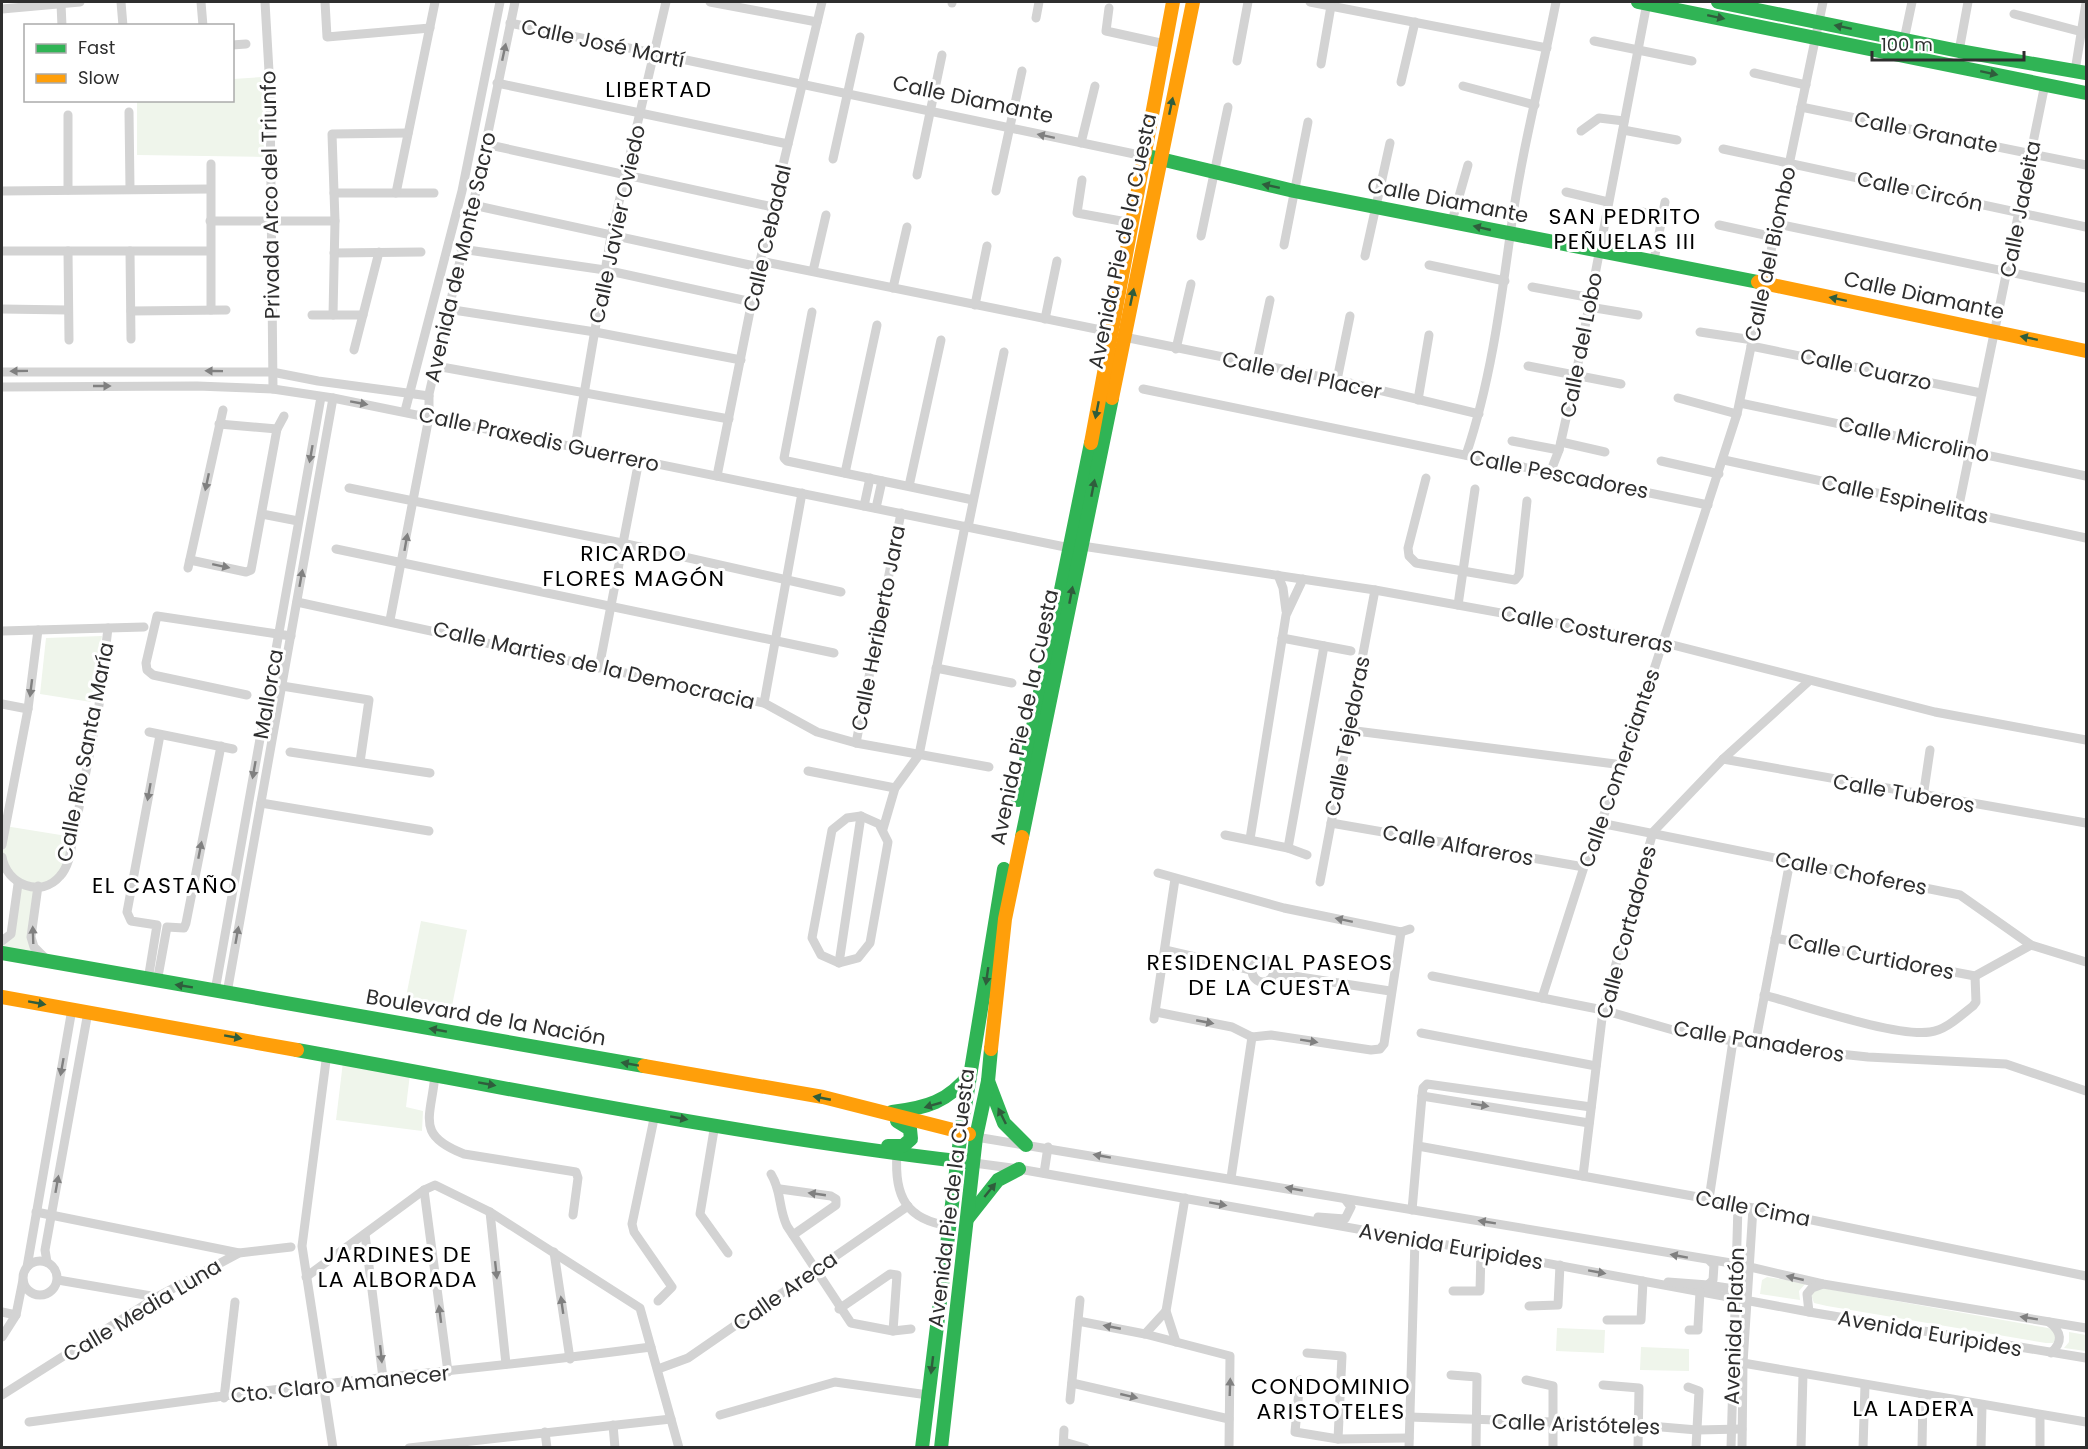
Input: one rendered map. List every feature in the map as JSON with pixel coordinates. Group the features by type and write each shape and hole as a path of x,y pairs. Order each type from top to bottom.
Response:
{"main road":[{"name":"Avenida Pie de la Cuesta","path":"1118,335 1132,223 1173,2"},
{"name":"Avenida Pie de la Cuesta","path":"941,1448 976,1137 988,1081 1005,919 1018,842 1118,335 1161,159 1193,2"},
{"path":"1642,2 2086,93"},
{"path":"1718,2 1772,7 1820,22 1904,40 2081,72"},
{"name":"Calle Diamante","path":"1144,156 1212,174 1294,191 1654,260 2086,351"},
{"name":"Avenida Pie de la Cuesta","path":"922,1448 961,1131 973,1070 996,911 1076,547"},
{"name":"Boulevard de la Nación","path":"2,953 823,1098 961,1131 976,1137"},
{"path":"2,997 327,1053 435,1075 655,1114 897,1154 974,1163"},
{"path":"878,1113 935,1106 958,1091 973,1070"},
{"path":"988,1081 1004,1123 1026,1145"},
{"path":"807,1139 899,1147 909,1143 912,1136 907,1126 878,1113"},
{"path":"967,1220 998,1180 1019,1169"}],"street":[{"path":"2,9 80,2"},
{"path":"121,2 123,24"},
{"path":"201,2 204,24"},
{"name":"Privada Arco del Triunfo","path":"265,2 270,76 273,389"},
{"path":"325,2 327,37 430,28"},
{"path":"396,193 435,2"},
{"name":"Avenida de Monte Sacro","path":"405,411 408,392 462,191 501,2"},
{"name":"Avenida de Monte Sacro","path":"390,620 429,417 429,396 447,309 473,205 515,2"},
{"name":"Calle Javier Oviedo","path":"575,447 611,236 666,2"},
{"path":"710,2 817,22"},
{"name":"Calle Cebadal","path":"717,476 760,264 822,2"},
{"path":"1036,18 1039,2"},
{"path":"1237,62 1248,2"},
{"path":"1310,2 1547,48"},
{"path":"1466,455 1479,414 1505,281 1510,234 1556,2"},
{"name":"Calle del Lobo","path":"1550,473 1560,446 1576,374 1638,51 1642,2"},
{"name":"Calle del Biombo","path":"1708,504 1724,460 1740,403 1823,2"},
{"path":"1904,40 1912,2"},
{"path":"1959,51 1968,2"},
{"path":"2081,72 2086,3"},
{"path":"61,4 62,24"},
{"path":"1321,64 1331,6"},
{"path":"1109,8 1106,31 1165,44"},
{"path":"2014,14 2084,33"},
{"path":"1401,82 1415,22"},
{"name":"Calle José Martí","path":"510,23 802,86"},
{"path":"833,159 860,37"},
{"path":"1594,41 1692,61"},
{"path":"234,45 246,44"},
{"path":"917,175 942,55"},
{"path":"996,190 1022,71"},
{"path":"1754,73 1806,85"},
{"path":"497,83 640,115 788,144"},
{"name":"Calle Jadeita","path":"1958,510 2045,84"},
{"name":"Calle Diamante","path":"802,86 1144,156"},
{"path":"1081,143 1095,86"},
{"path":"1463,86 1535,105"},
{"path":"1201,236 1212,174 1228,107"},
{"name":"Calle Granate","path":"1801,107 2086,165"},
{"path":"129,112 130,189"},
{"path":"68,115 68,190"},
{"path":"1581,131 1599,118 1677,140"},
{"path":"1284,245 1308,122"},
{"path":"333,315 335,222 332,134 408,133"},
{"path":"1365,256 1390,143"},
{"path":"485,144 773,207"},
{"name":"Calle Circón","path":"1723,149 2086,227"},
{"path":"211,164 211,310"},
{"path":"1452,221 1468,165"},
{"path":"1082,180 1077,213 1132,223"},
{"path":"2,191 210,189"},
{"path":"334,192 434,193"},
{"path":"1566,192 1608,202"},
{"path":"1654,260 1665,202"},
{"name":"Calle del Placer","path":"473,205 611,236 760,264 813,271 1045,319 1176,350 1337,380 1479,414"},
{"path":"1643,212 1663,217"},
{"path":"813,271 826,215"},
{"path":"210,221 335,222"},
{"path":"1777,224 2086,288"},
{"path":"1719,225 1774,237"},
{"path":"893,288 908,227"},
{"path":"975,305 987,246"},
{"path":"461,249 605,270 752,302"},
{"path":"2,251 210,251"},
{"path":"68,251 69,340"},
{"path":"130,251 131,339"},
{"path":"354,350 378,252"},
{"path":"334,253 421,252"},
{"path":"1045,319 1057,261"},
{"path":"1429,265 1505,281"},
{"path":"1176,350 1191,284"},
{"path":"1532,287 1638,315"},
{"path":"1256,366 1270,300"},
{"path":"2,309 68,310"},
{"path":"447,309 595,332 741,360"},
{"path":"131,311 226,310"},
{"path":"812,312 784,458 787,461 973,500"},
{"path":"312,315 363,315"},
{"path":"1337,380 1350,316"},
{"path":"845,473 877,325"},
{"name":"Calle Cuarzo","path":"1701,332 1981,393"},
{"path":"1418,400 1429,335"},
{"path":"909,486 941,340"},
{"path":"883,829 895,788 919,755 1004,352"},
{"path":"436,366 585,391 729,419"},
{"path":"1528,366 1621,384"},
{"name":"Calle Praxedis Guerrero","path":"2,372 272,372 318,381 429,396"},
{"name":"Calle Praxedis Guerrero","path":"2,387 197,386 273,389 321,396 405,411 966,527 1076,547"},
{"name":"Calle Pescadores","path":"1143,389 1708,504"},
{"name":"Mallorca","path":"221,992 234,886 321,396"},
{"name":"Mallorca","path":"221,992 246,888 333,398"},
{"path":"1678,398 1737,414"},
{"name":"Calle Microlino","path":"1740,403 2086,476"},
{"path":"223,410 189,564 246,572 251,570 277,429 284,416"},
{"path":"219,424 277,429"},
{"path":"1512,441 1605,452"},
{"path":"599,668 639,460"},
{"name":"Calle Espinelitas","path":"1724,460 2086,538"},
{"path":"1661,461 1719,474"},
{"path":"864,506 870,478"},
{"path":"1426,478 1408,548 1408,556 1416,562 1515,580 1519,575 1527,501"},
{"path":"876,508 882,481"},
{"path":"305,486 317,488"},
{"path":"349,488 622,543 842,592"},
{"path":"1458,604 1475,489"},
{"path":"764,703 802,493"},
{"name":"Calle Comerciantes","path":"1542,998 1584,867 1623,765 1661,642 1708,504"},
{"name":"Calle Heriberto Jara","path":"856,743 901,513"},
{"path":"262,514 298,521"},
{"name":"Calle Costureras","path":"1076,547 1375,590 1661,642 1935,712 2086,740"},
{"path":"336,549 834,653"},
{"path":"1278,576 1283,588 1286,615"},
{"path":"1250,839 1286,615 1303,579"},
{"name":"Calle Tejedoras","path":"1320,882 1375,590"},
{"name":"Calle Marties de la Democracia","path":"297,602 390,620 764,703 817,732 856,743 989,768"},
{"path":"247,695 153,675 147,669 146,663 157,616 291,636"},
{"path":"2,631 144,627"},
{"name":"Calle Río Santa María","path":"48,962 34,947 31,937 38,886 49,884 60,877 69,859 99,705 108,628"},
{"path":"2,845 28,709 38,630"},
{"path":"1282,638 1351,651"},
{"path":"1288,848 1324,646"},
{"path":"936,668 1012,683"},
{"name":"Calle Cortadores","path":"1583,1176 1603,1010 1653,832 1723,759 1809,681"},
{"path":"282,686 369,700 360,762"},
{"path":"2,704 28,709"},
{"path":"1348,730 1623,765"},
{"name":"Mallorca","path":"149,732 233,749"},
{"path":"153,981 159,943 157,925 131,921 127,912 160,735"},
{"path":"159,943 167,927 184,928 186,923 221,746"},
{"path":"1923,797 1930,750"},
{"path":"290,752 430,773"},
{"name":"Calle Tuberos","path":"1723,759 1923,797 2086,823"},
{"path":"808,771 895,788"},
{"path":"261,803 429,831"},
{"path":"839,963 861,816"},
{"path":"861,816 873,820 883,829 888,842 870,943 858,958 839,963 821,955 812,938 832,830 848,818 861,816"},
{"name":"Calle Alfareros","path":"1331,823 1584,867"},
{"name":"Calle Choferes","path":"1600,823 1960,895 2031,945 2086,962"},
{"path":"1225,835 1288,848 1307,855"},
{"path":"2,857 10,876 18,884 38,886"},
{"path":"1755,1045 1790,861"},
{"path":"1158,873 1284,908 1406,931 1390,991 1384,1044 1380,1049 1271,1035 1252,1037 1232,1027 1155,1015 1175,879"},
{"path":"2,942 11,934 18,884"},
{"path":"234,886 246,888"},
{"name":"Calle Curtidores","path":"1775,938 1975,976 2031,945"},
{"path":"1165,950 1251,970"},
{"path":"1264,960 1272,964 1274,973 1270,981 1261,983 1253,978 1251,970 1256,962 1264,960"},
{"path":"1274,973 1390,991"},
{"name":"Calle Panaderos","path":"1432,976 1603,1010 1673,1030 1755,1045 1868,1058 2006,1064 2086,1091"},
{"path":"1764,995 1887,1027 1929,1032 1942,1028 1973,1006 1976,1002 1975,976"},
{"path":"2,1337 16,1315 27,1267 72,1009"},
{"path":"47,1262 45,1250 88,1012"},
{"path":"1421,1033 1596,1066"},
{"path":"1231,1178 1252,1037"},
{"path":"1709,1199 1733,1041"},
{"path":"327,1053 302,1246 333,1448"},
{"path":"435,1075 429,1124 432,1137 447,1148 464,1154 576,1172 578,1178 573,1215"},
{"path":"1412,1210 1422,1096 1423,1088 1427,1084 1591,1107"},
{"path":"1422,1096 1589,1123"},
{"path":"655,1114 632,1224 634,1232 672,1287 658,1301"},
{"path":"715,1124 700,1214 728,1253"},
{"name":"Avenida Euripides","path":"976,1137 1048,1147 1737,1264 1823,1284 2086,1328"},
{"name":"Calle Cima","path":"1418,1146 1709,1199 2086,1276"},
{"path":"1044,1173 1048,1147"},
{"path":"897,1154 896,1175 899,1194 914,1215 926,1221 950,1226"},
{"name":"Avenida Euripides","path":"974,1163 1185,1198 1700,1292 1734,1293"},
{"path":"771,1174 780,1189 782,1216 839,1308 851,1323 893,1331 911,1329"},
{"path":"306,1277 424,1190 435,1185 446,1188 490,1212 640,1308 679,1448"},
{"path":"780,1189 831,1196 836,1200 836,1205 793,1235"},
{"path":"424,1190 448,1372"},
{"path":"1176,1342 1166,1311 1185,1198"},
{"name":"Avenida Euripides","path":"1241,1208 1345,1219 1351,1207 1345,1199"},
{"name":"Avenida Platón","path":"1731,1448 1738,1205"},
{"name":"Calle Areca","path":"658,1369 688,1358 908,1206"},
{"name":"Avenida Platón","path":"1742,1448 1743,1363 1753,1208"},
{"path":"36,1212 238,1253"},
{"path":"490,1212 506,1365"},
{"path":"366,1234 383,1378"},
{"path":"1300,1380 1295,1432 1338,1439 1409,1443 1415,1239"},
{"name":"Calle Media Luna","path":"2,1395 157,1297 238,1253 291,1247"},
{"path":"1453,1291 1480,1291 1481,1251"},
{"path":"554,1252 570,1359"},
{"path":"23,1281 29,1292 41,1296 52,1291 58,1280 55,1269 47,1262 36,1261 27,1267"},
{"path":"1708,1285 1715,1271 1710,1261"},
{"path":"1529,1306 1558,1305 1560,1265"},
{"path":"839,1308 890,1274 897,1275 893,1331"},
{"path":"58,1280 157,1297"},
{"path":"1607,1320 1641,1320 1643,1281"},
{"name":"Avenida Euripides","path":"1660,1284 1675,1281 1708,1285 1734,1293 1747,1300 1809,1312 2086,1358"},
{"name":"Avenida Euripides","path":"1809,1312 1807,1294 1812,1288 1823,1284"},
{"path":"1689,1330 1698,1330 1700,1292"},
{"path":"1070,1400 1080,1300"},
{"path":"224,1397 235,1302"},
{"path":"1145,1334 1166,1311"},
{"path":"2,1312 16,1315"},
{"path":"1078,1321 1145,1334 1230,1356 1229,1448"},
{"name":"Avenida Euripides","path":"2049,1321 2058,1329 2061,1336 2059,1344 2051,1353"},
{"name":"Cto. Claro Amanecer","path":"29,1422 323,1383 570,1359 651,1347"},
{"path":"1307,1353 1339,1354 1344,1359 1338,1439"},
{"path":"1743,1363 2040,1416 2086,1422"},
{"path":"1801,1448 1803,1374"},
{"path":"1451,1375 1477,1377 1476,1448"},
{"path":"1526,1380 1553,1386 1553,1448"},
{"path":"720,1415 836,1382 928,1395"},
{"path":"1072,1383 1229,1419"},
{"path":"1603,1385 1639,1388 1638,1448"},
{"path":"1863,1448 1865,1385"},
{"path":"1688,1387 1699,1391 1696,1448"},
{"path":"1922,1448 1923,1395"},
{"path":"1981,1448 1982,1406"},
{"path":"2040,1416 2040,1448"},
{"name":"Calle Aristóteles","path":"1409,1417 1552,1421 1697,1430 1742,1429"},
{"path":"409,1448 490,1443 545,1432 671,1419"},
{"path":"613,1425 615,1448"},
{"path":"1065,1430 1064,1445 1085,1448"},
{"path":"545,1432 547,1448"}],"shaded area":[{"path":"262,77 264,157 137,155 137,102 234,102 234,79"},
{"path":"102,636 91,702 40,694 46,638"},
{"path":"5,826 73,837 60,877 38,886 31,937 47,961 2,953 2,942 11,934 19,884 2,855"},
{"path":"421,921 467,930 452,1006 406,997"},
{"path":"343,1062 410,1074 406,1107 423,1111 422,1131 336,1120"},
{"path":"1767,1277 1806,1283 1799,1291 1800,1300 1760,1294 1762,1280"},
{"path":"1816,1289 1828,1289 2048,1328 2055,1331 2057,1338 2053,1343 2046,1343 1827,1306 1814,1303 1811,1295"},
{"path":"1557,1328 1605,1330 1604,1353 1556,1351"},
{"path":"2069,1332 2086,1335 2086,1351 2064,1348 2069,1342"},
{"path":"1641,1347 1689,1349 1689,1371 1640,1370"}],"traffic: fast":[{"path":"1638,2 2086,93"},
{"path":"1718,2 1959,51 2086,73"},
{"path":"1152,157 1294,191 1758,282"},
{"path":"1022,837 1112,398"},
{"path":"1018,800 1091,443"},
{"path":"922,1448 961,1131 1004,869"},
{"path":"2,953 644,1066"},
{"path":"941,1448 976,1137 988,1081 991,1049"},
{"path":"297,1050 714,1126 966,1162"},
{"path":"892,1112 936,1102 962,1084 970,1074"},
{"path":"988,1081 1004,1123 1026,1145"},
{"path":"888,1146 903,1146 911,1139 910,1129 897,1121"},
{"path":"968,1218 998,1180 1019,1169"}],"traffic: slow":[{"path":"1091,443 1173,2"},
{"path":"1112,398 1193,2"},
{"path":"1758,282 2086,351"},
{"path":"991,1049 1005,919 1022,837"},
{"path":"2,997 297,1050"},
{"path":"644,1066 823,1097 969,1134"}],"district":[{"name":"LIBERTAD","path":"659,89"},
{"name":"SAN PEDRITO PEÑUELAS III","path":"1625,228"},
{"name":"RICARDO FLORES MAGÓN","path":"634,566"},
{"name":"EL CASTAÑO","path":"165,885"},
{"name":"RESIDENCIAL PASEOS DE LA CUESTA","path":"1270,974"},
{"name":"JARDINES DE LA ALBORADA","path":"398,1266"},
{"name":"CONDOMINIO ARISTOTELES","path":"1331,1398"},
{"name":"LA LADERA","path":"1914,1408"}]}
